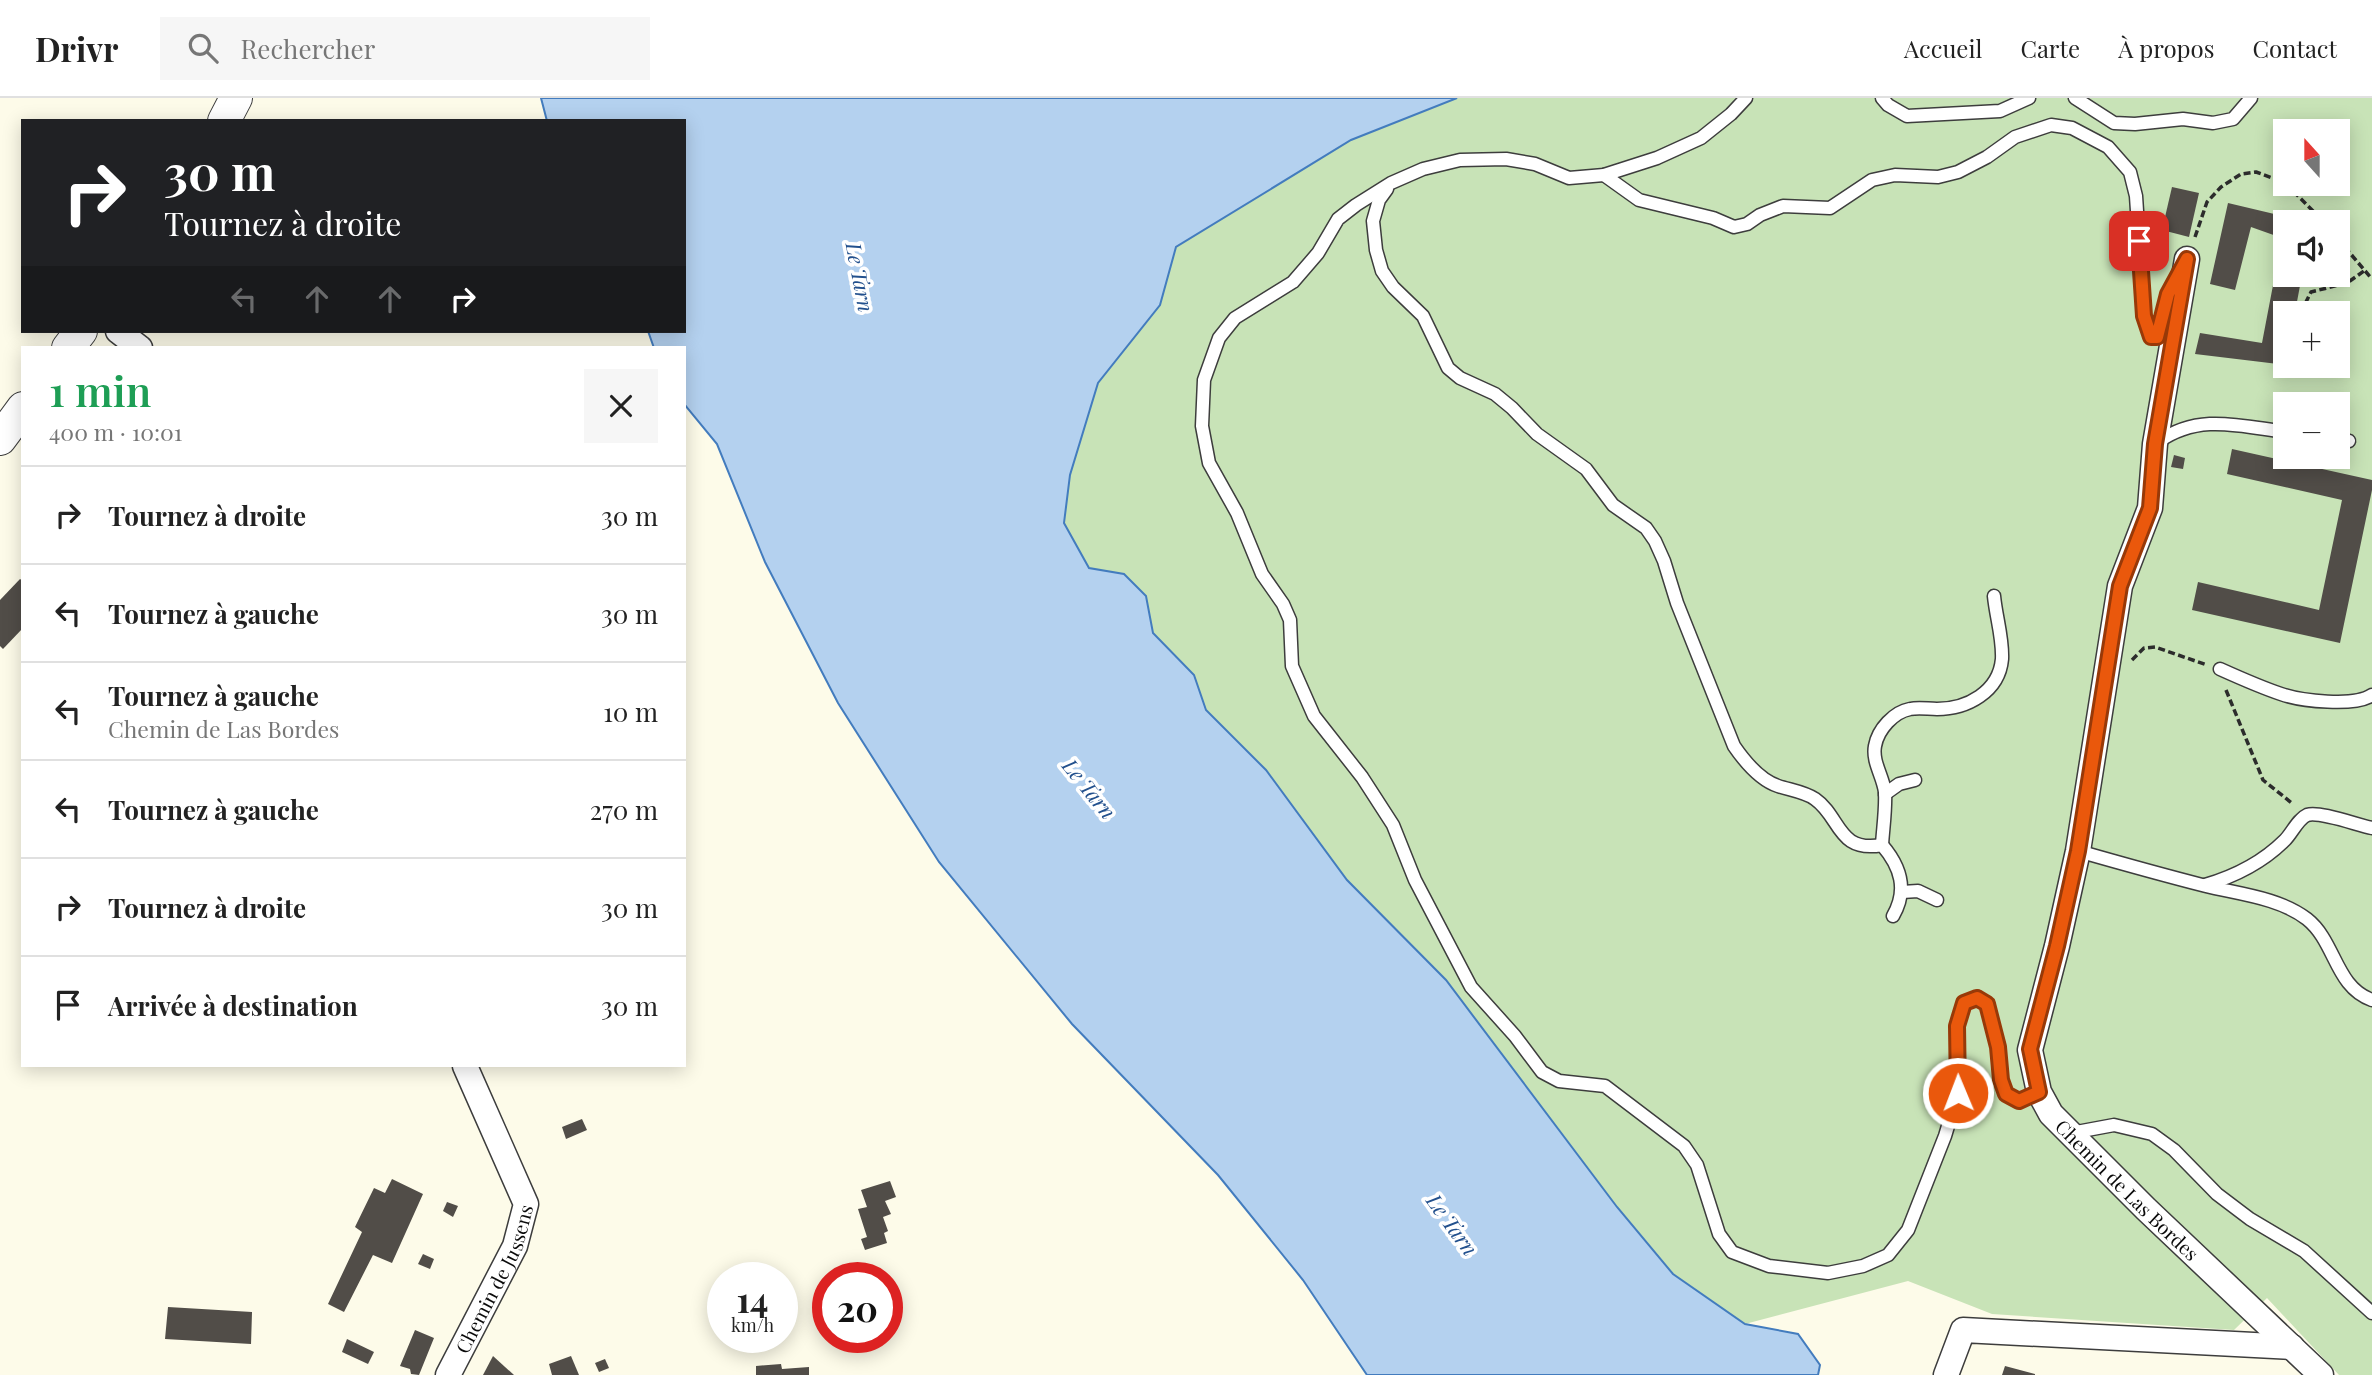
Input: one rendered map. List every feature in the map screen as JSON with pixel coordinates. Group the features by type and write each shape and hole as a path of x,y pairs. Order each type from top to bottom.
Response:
{"street":[{"path":"225,119 236,98"},
{"name":"Chemin de Las Bordes","path":"2187,259 2155,444 2150,508 2120,586 2078,851 2030,1049 2039,1092 2051,1114 2146,1209 2321,1375"},
{"path":"121,333 137,346"},
{"path":"0,439 21,411"},
{"name":"Chemin de Jussens","path":"448,1375 515,1246 526,1204 465,1067"},
{"path":"1946,1375 1963,1330 2292,1347"}],"lane":[{"path":"1746,98 1701,138 1657,158 1604,175 1569,178 1535,164 1506,159 1460,160 1423,169 1391,183 1338,219 1318,253 1293,282 1235,318 1219,338 1204,380 1202,426 1209,463 1237,513 1262,574 1283,604 1290,620 1292,666 1314,716 1362,777 1393,825 1415,880 1471,987 1515,1035 1542,1072 1559,1081 1605,1086 1684,1146 1697,1165 1719,1234 1732,1252 1769,1266 1828,1273 1863,1266 1888,1255 1908,1230 1945,1136 1958,1093 1957,1026 1964,1003 1977,998 1987,1004 2006,1094 2019,1101 2039,1092"},
{"path":"1882,98 1888,105 1907,116 2000,111 2029,98"},
{"path":"2075,98 2115,122 2135,124 2183,119 2213,123 2233,119 2251,98"},
{"path":"1604,175 1639,201 1713,218 1734,227 1747,224 1760,215 1783,206 1830,208 1872,180 1895,174 1938,177 1958,172 1987,157 2015,137 2051,125 2072,128 2108,147 2130,172 2136,196 2144,316 2151,337 2157,337 2168,294 2187,259"},
{"path":"1391,183 1379,200 1373,221 1376,250 1382,271 1393,287 1423,316 1448,368 1460,378 1495,394 1537,434 1586,469 1613,505 1646,528 1664,561 1677,603 1734,746 1747,764 1775,785 1814,798 1838,829 1853,842 1868,848 1882,845"},
{"path":"2155,444 2174,430 2215,422 2273,430"},
{"path":"1894,916 1902,892 1901,874 1882,845 1885,794 1876,764 1875,746 1883,727 1903,710 1956,707 1989,691 1996,680 2001,662 2002,642 1994,596"},
{"path":"2220,669 2284,695 2344,703 2365,700 2372,695"},
{"path":"1885,794 1899,784 1914,780"},
{"path":"2204,885 2227,879 2259,863 2309,815 2326,816 2372,828"},
{"path":"2078,851 2274,903 2306,918 2319,931 2347,984 2372,1000"},
{"path":"1902,892 1918,891 1937,900"},
{"path":"2071,1133 2114,1125 2152,1134 2174,1150 2228,1203 2304,1251 2372,1313"}],"path":[{"path":"2187,259 2207,202 2221,187 2241,174 2256,172 2273,178"},
{"path":"2299,196 2312,210"},
{"path":"2350,254 2372,279"},
{"path":"2306,301 2311,292 2347,283 2364,271"},
{"path":"2129,671 2132,659 2144,648 2155,647 2220,669 2247,746 2263,780 2309,815"}],"green space":[{"path":"1457,98 2372,98 2372,1375 2339,1375 2267,1298 2234,1330 1992,1314 1908,1281 1745,1324 1673,1274 1347,880 1266,770 1206,710 1194,675 1153,633 1146,596 1124,574 1089,568 1064,523 1070,475 1098,383 1160,305 1176,247 1351,140"}],"water":[{"name":"Le Tarn","path":"541,98 1457,98 1351,140 1176,247 1160,305 1098,383 1070,475 1064,523 1089,568 1124,574 1146,596 1153,633 1194,675 1206,710 1266,770 1347,880 1446,980 1617,1207 1673,1274 1745,1324 1798,1334 1820,1365 1818,1375 1367,1375 1303,1280 1218,1175 1072,1024 939,862 838,703 765,562 717,444 686,406 686,346 653,346 649,333 686,333 686,119 546,119"}],"building":[{"path":"2172,187 2199,193 2189,237 2162,230"},
{"path":"2228,203 2273,214 2273,235 2251,227 2235,290 2210,284"},
{"path":"2273,285 2300,287 2297,301 2273,301 2273,363 2195,354 2200,333 2262,343"},
{"path":"2232,449 2273,458 2273,469 2322,469 2372,480 2340,643 2192,610 2198,582 2319,610 2342,500 2227,474"},
{"path":"2174,455 2185,458 2183,469 2171,467"},
{"path":"21,580 21,630 3,649 0,646 0,600"},
{"path":"582,1119 587,1130 566,1139 562,1127"},
{"path":"392,1179 423,1194 392,1263 373,1255 344,1312 328,1304 362,1232 355,1227 374,1188 385,1193"},
{"path":"890,1181 896,1197 885,1201 891,1214 883,1217 888,1231 884,1233 887,1243 865,1250 861,1239 867,1237 858,1209 867,1207 861,1190"},
{"path":"447,1202 458,1206 453,1217 443,1211"},
{"path":"423,1254 434,1259 430,1269 418,1264"},
{"path":"168,1307 252,1312 251,1344 165,1339"},
{"path":"415,1330 434,1338 419,1375 411,1374 410,1369 400,1366"},
{"path":"347,1339 374,1352 368,1364 342,1352"},
{"path":"493,1356 514,1375 483,1375"},
{"path":"571,1356 579,1375 552,1375 549,1364"},
{"path":"605,1359 609,1368 599,1372 595,1363"},
{"path":"781,1364 782,1369 809,1367 809,1375 756,1375 756,1366"},
{"path":"2005,1366 2035,1374 2035,1375 2002,1375"}],"route":[{"path":"1958,1093 1957,1026 1964,1003 1977,998 1987,1004 2006,1094 2019,1101 2039,1092 2030,1049 2078,851 2120,586 2150,508 2155,444 2187,259 2168,294 2157,337 2151,337 2144,316 2139,241"}]}
